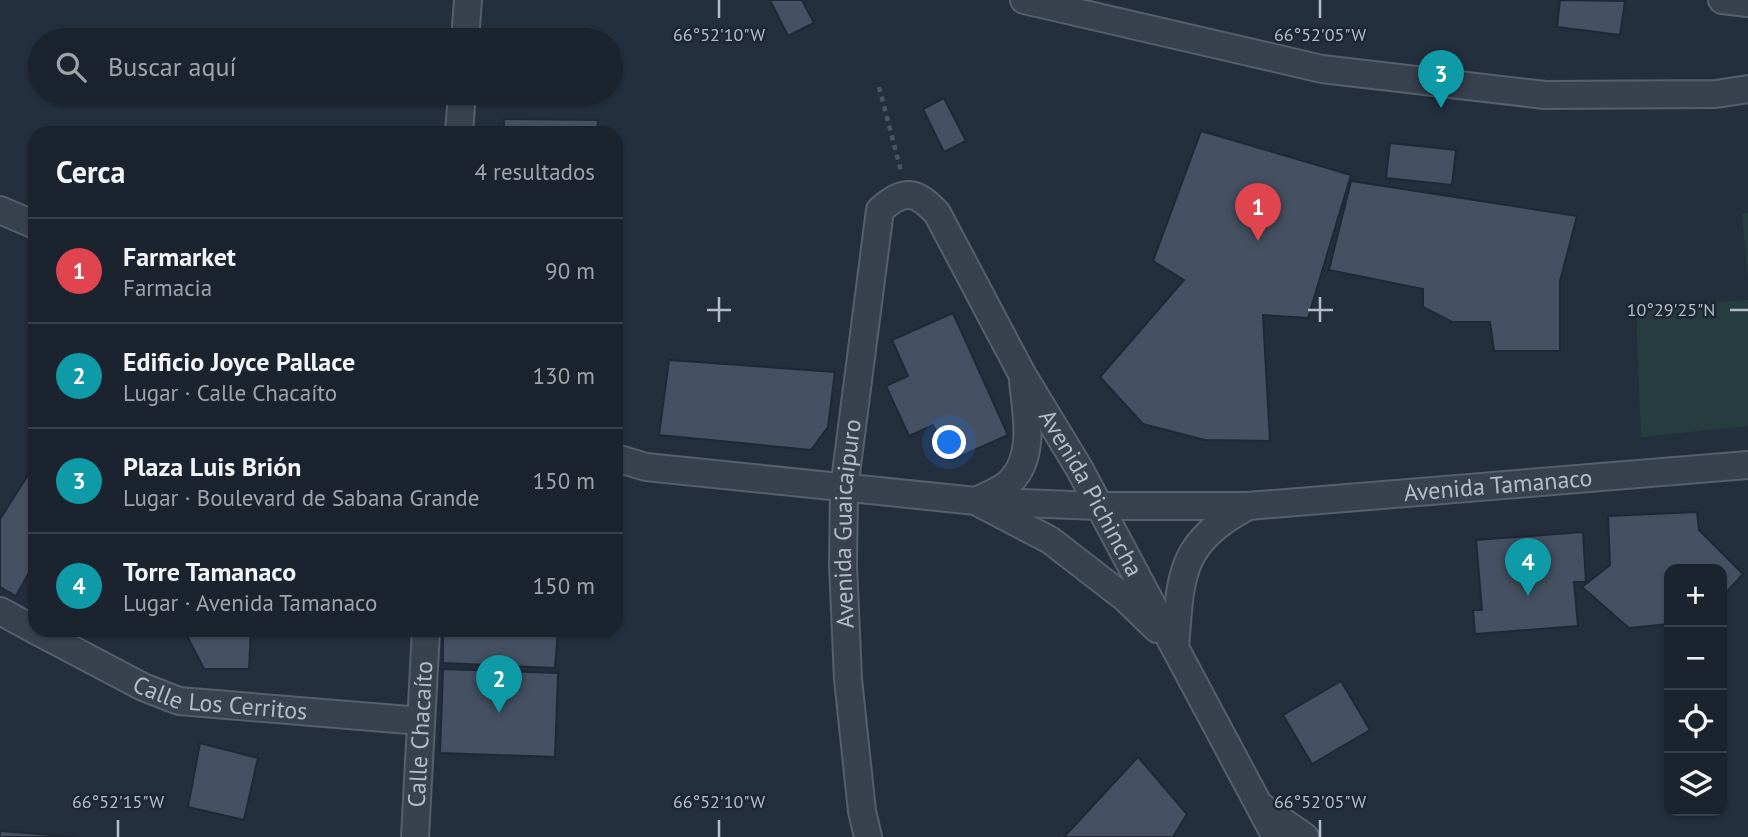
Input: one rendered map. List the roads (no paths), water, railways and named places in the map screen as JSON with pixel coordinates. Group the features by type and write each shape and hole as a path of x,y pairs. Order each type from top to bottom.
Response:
{"street":[{"path":"467,28 468,0"},
{"path":"1024,0 1322,69 1545,95 1716,94 1748,89"},
{"path":"1722,0 1748,4"},
{"path":"460,126 461,105"},
{"name":"Avenida Pichincha","path":"880,210 892,199 907,194 925,200 937,213 1022,374 1079,468 1276,837"},
{"path":"0,209 28,222"},
{"name":"Avenida Guaicaipuro","path":"868,837 862,811 848,679 843,565 844,489 880,210"},
{"path":"976,501 1010,483 1023,463 1028,437 1022,374"},
{"name":"Avenida Tamanaco","path":"623,460 646,467 844,489 976,501 1098,506 1248,506 1748,465"},
{"path":"976,501 1051,540 1125,598 1175,648"},
{"name":"Avenida Tamanaco","path":"1175,648 1180,590 1190,557 1199,541 1220,523 1248,506"},
{"name":"Calle Los Cerritos","path":"0,611 28,626"},
{"name":"Calle Los Cerritos","path":"48,637 143,687 179,701 421,721"},
{"name":"Calle Chacaíto","path":"415,837 426,637"},
{"path":"1258,804 1305,837"}],"place":[{"name":"Plaza Luis Brión","path":"1441,108"},
{"name":"Farmarket","path":"1258,241"},
{"name":"Torre Tamanaco","path":"1528,596"},
{"name":"Edificio Joyce Pallace","path":"499,713"}]}
